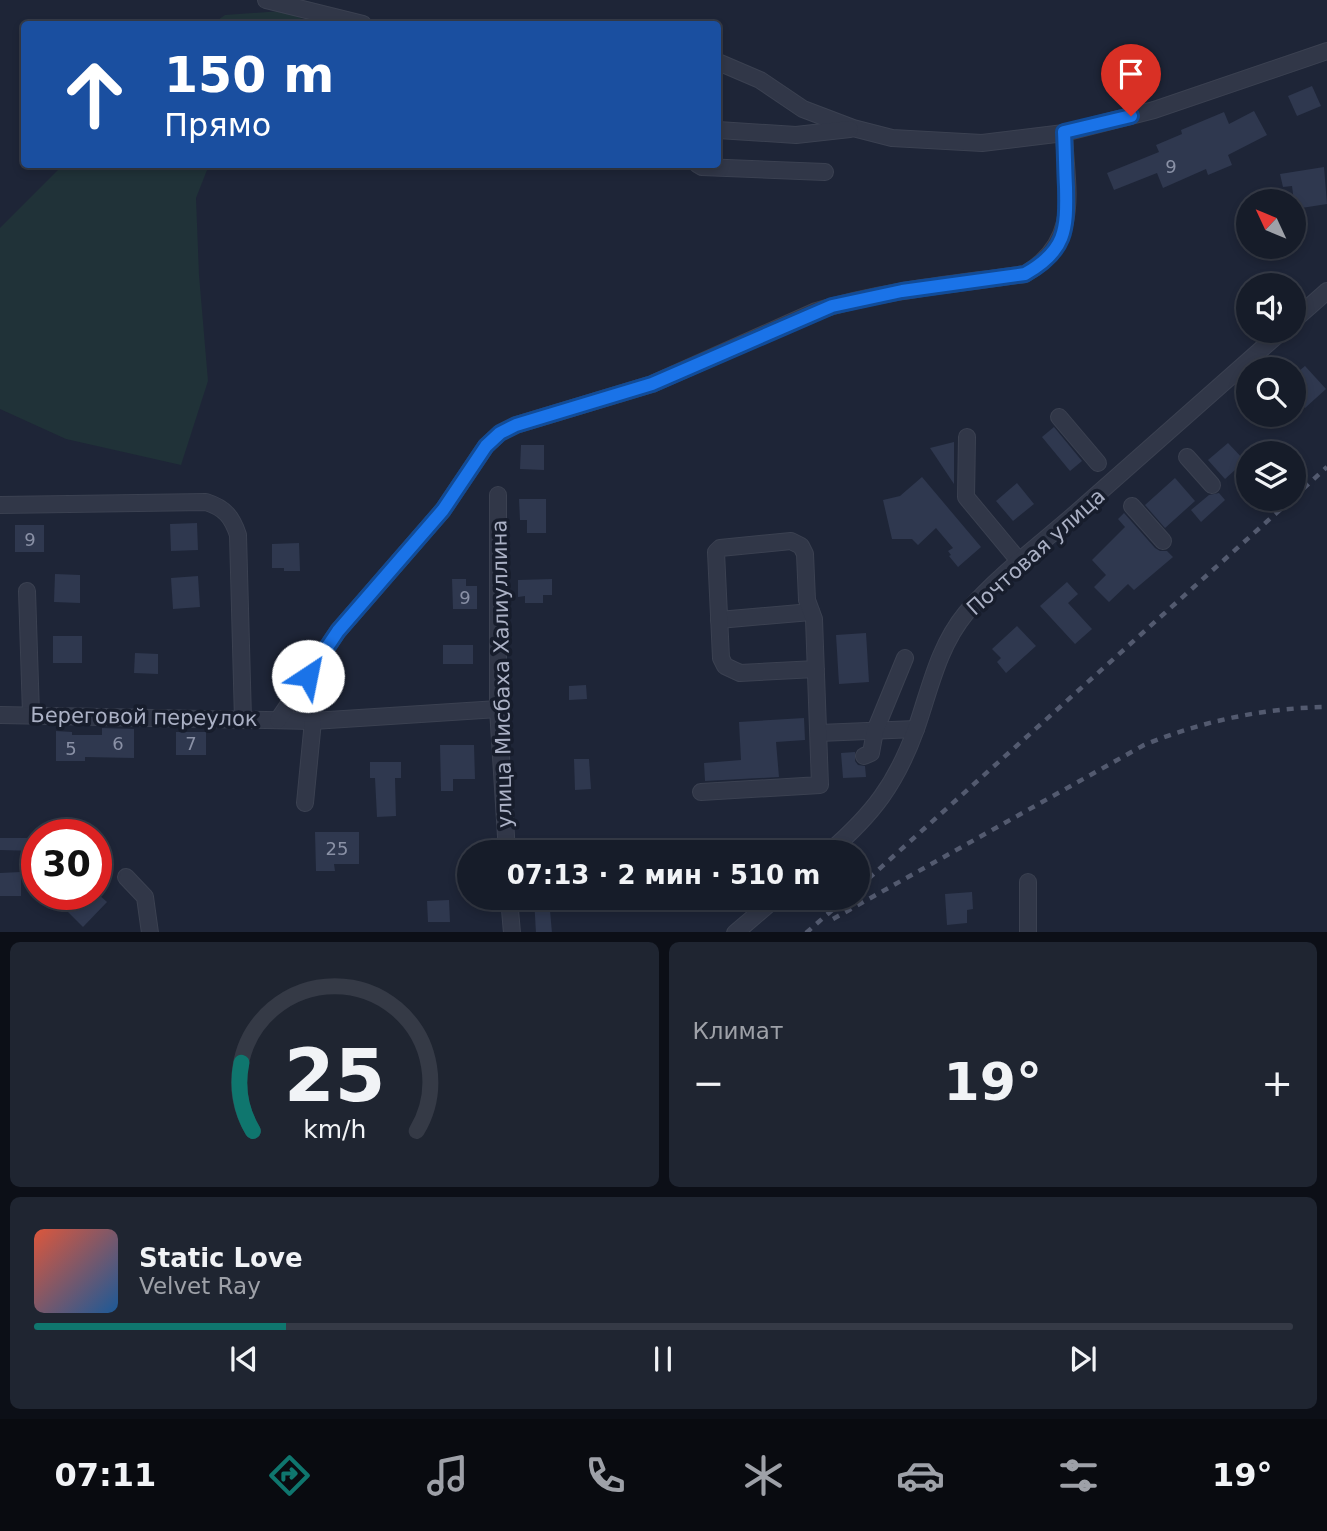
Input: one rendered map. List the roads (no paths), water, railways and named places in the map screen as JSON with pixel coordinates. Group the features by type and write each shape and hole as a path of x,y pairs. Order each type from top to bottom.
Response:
{"street":[{"path":"266,0 351,21"},
{"path":"721,63 760,80 803,108 853,128 892,138 982,143 1064,132 1154,110 1327,51"},
{"path":"721,130 796,135 853,128"},
{"path":"278,720 338,631 443,510 486,446 500,433 516,425 652,384 832,306 902,291 1025,274 1040,266 1062,239 1067,221 1064,132"},
{"path":"721,168 825,172"},
{"path":"1306,310 1327,291"},
{"name":"Почтовая улица","path":"842,840 872,812 892,781 916,729 933,673 951,634 966,613 1268,343"},
{"path":"1059,417 1098,463"},
{"path":"967,437 966,497 1020,562"},
{"path":"1187,457 1212,485"},
{"name":"улица Мисбаха Халиуллина","path":"498,495 498,709 506,840"},
{"path":"0,505 206,502 226,512 238,535 243,720"},
{"path":"1132,506 1163,541"},
{"path":"701,792 820,785 819,733 814,619 807,600 805,554 801,546 791,541 720,548 716,552 721,658 725,666 740,673 816,669"},
{"path":"27,591 31,714"},
{"path":"719,620 811,612"},
{"path":"864,756 871,753 875,731 905,658"},
{"name":"Береговой переулок","path":"0,715 313,720 498,709"},
{"path":"305,803 313,720"},
{"path":"819,733 916,729"},
{"path":"126,877 145,897 150,932"},
{"path":"1028,882 1028,932"},
{"path":"510,910 512,932"},
{"path":"737,932 762,910"}],"railway":[{"path":"1306,486 1327,467"},
{"path":"870,877 1279,511"},
{"path":"833,919 1144,745 1188,729 1234,717 1327,707"},
{"path":"807,932 832,910"}]}
